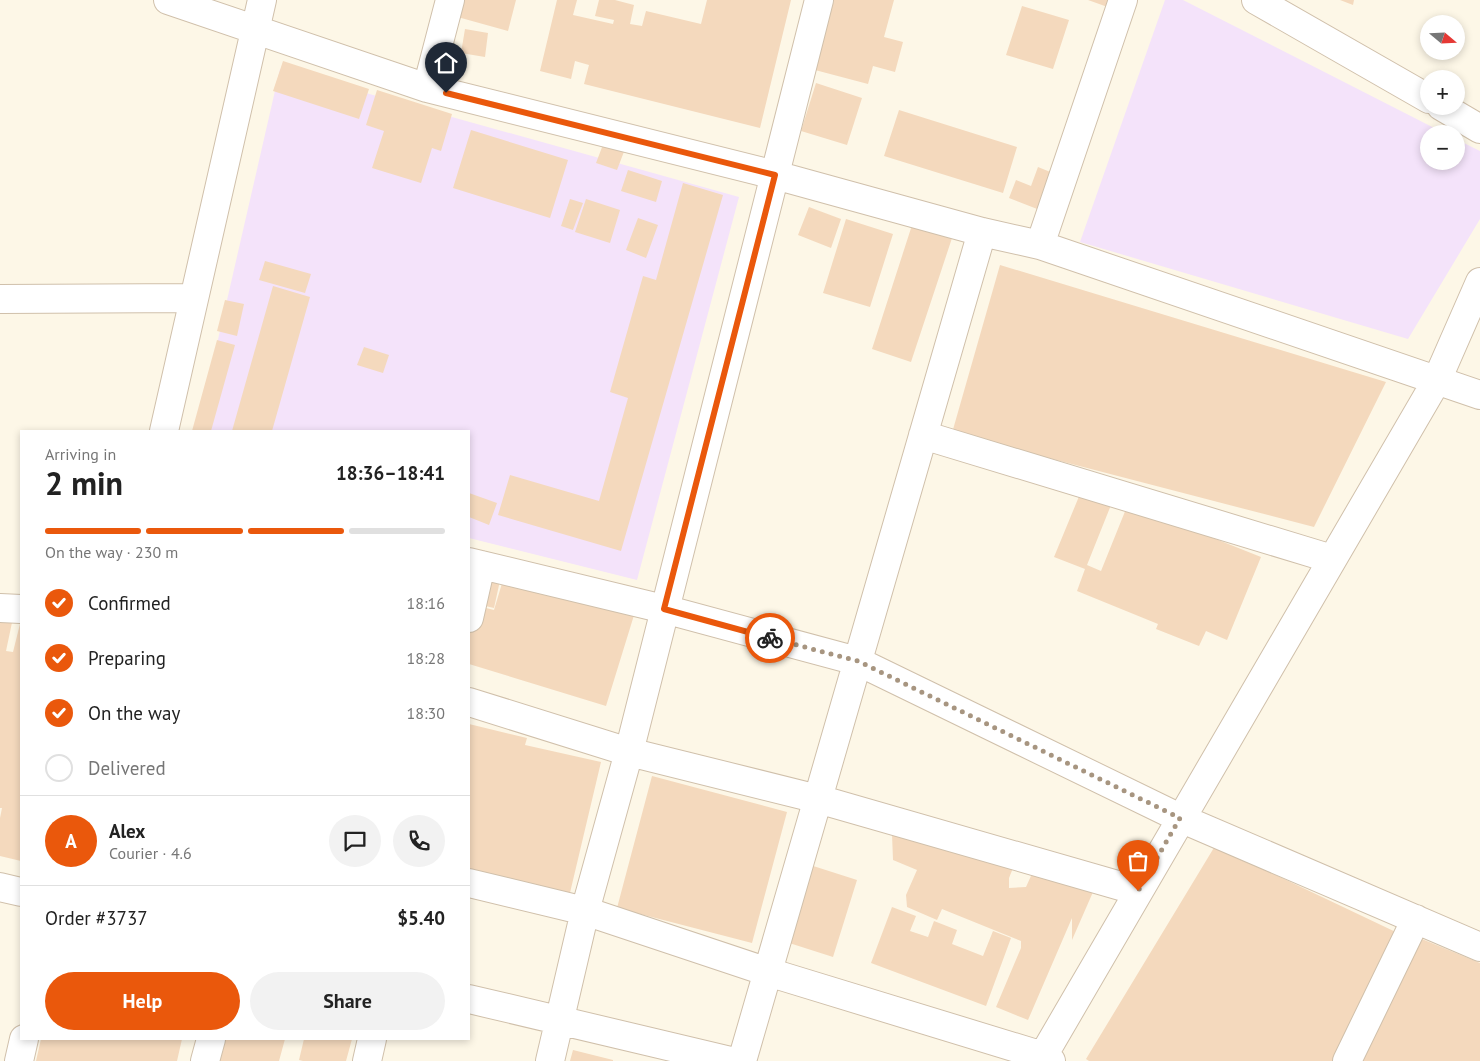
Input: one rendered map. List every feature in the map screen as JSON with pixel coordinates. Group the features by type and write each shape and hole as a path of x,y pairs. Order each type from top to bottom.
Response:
{"street":[{"path":"168,0 427,88 775,175 982,232 1040,245 1480,395"},
{"path":"164,430 262,0"},
{"path":"427,88 450,0"},
{"path":"550,1061 585,911 629,752 819,0"},
{"path":"1040,245 1123,0"},
{"path":"1256,0 1420,94"},
{"path":"1456,115 1480,129"},
{"path":"742,1061 982,232"},
{"path":"470,883 585,911 768,972 1045,1059 1180,818 1437,380 1480,282"},
{"path":"0,298 194,298"},
{"path":"923,435 1332,559"},
{"path":"470,609 475,564 664,609 858,661 1180,818 1480,946"},
{"path":"0,608 20,609"},
{"path":"470,702 629,752 818,800 1138,891"},
{"path":"0,887 20,892"},
{"path":"1347,1061 1416,919"},
{"path":"470,999 731,1061"},
{"path":"19,1061 24,1040"},
{"path":"205,1061 211,1040"},
{"path":"367,1061 372,1040"}],"shaded area":[{"path":"1165,0 1183,0 1428,125 1420,125 1420,170 1465,170 1465,144 1480,151 1480,219 1408,339 1080,242"},
{"path":"280,69 739,197 637,580 470,538 470,430 197,430"}],"building":[{"path":"459,0 516,0 508,31 454,16"},
{"path":"557,0 577,0 573,15 613,24 614,20 595,16 599,0 615,0 634,5 630,24 642,26 646,11 701,24 707,0 791,0 760,128 584,84 589,65 575,61 571,79 540,71"},
{"path":"834,0 894,0 884,37 903,42 895,72 873,66 868,84 815,70"},
{"path":"1088,0 1119,0 1116,10"},
{"path":"1340,0 1354,0 1353,5"},
{"path":"1022,6 1069,20 1053,69 1006,55"},
{"path":"465,29 488,33 485,57 461,53"},
{"path":"283,61 369,89 359,119 273,91"},
{"path":"816,83 862,98 847,145 801,131"},
{"path":"377,90 452,114 441,151 432,148 421,183 372,168 384,131 366,125"},
{"path":"899,110 1017,147 1003,193 884,156"},
{"path":"471,130 568,160 550,218 453,188"},
{"path":"604,142 625,149 617,170 596,163"},
{"path":"1038,167 1065,178 1050,214 1009,198 1016,180 1031,186"},
{"path":"628,170 662,181 656,202 621,191"},
{"path":"683,183 723,195 621,551 498,515 510,475 599,501 628,398 610,392 643,276 656,280"},
{"path":"570,199 583,203 573,230 561,226"},
{"path":"586,199 620,210 610,243 575,232"},
{"path":"809,207 841,219 831,248 798,235"},
{"path":"638,218 658,225 646,258 626,250"},
{"path":"846,219 893,234 870,307 823,293"},
{"path":"913,222 953,235 911,362 872,349"},
{"path":"265,261 311,274 305,293 259,280"},
{"path":"1000,265 1386,382 1314,527 952,433"},
{"path":"273,286 310,297 272,430 232,430"},
{"path":"225,300 244,304 237,336 217,331"},
{"path":"217,340 235,345 211,430 192,430"},
{"path":"364,347 389,355 383,373 357,365"},
{"path":"470,493 497,503 489,525 470,517"},
{"path":"1080,494 1111,505 1087,565 1101,571 1128,504 1261,557 1227,640 1206,631 1199,646 1156,629 1158,624 1077,591 1085,569 1054,557"},
{"path":"506,570 639,599 606,706 470,664 470,634 478,606 494,610"},
{"path":"488,573 501,576 494,608 481,605"},
{"path":"0,610 14,613 6,651 13,652 20,624 20,861 0,856 0,818 2,808 0,808"},
{"path":"470,724 527,738 525,745 601,762 569,897 470,873"},
{"path":"652,776 787,812 752,943 617,908"},
{"path":"892,834 1017,858 1009,878 1009,888 1026,887 1035,867 1093,892 1072,940 1072,918 1028,1020 996,1007 1021,948 1021,941 942,909 937,920 907,907 906,895 917,870 893,860"},
{"path":"1215,846 1402,935 1337,1061 1089,1061 1086,1059"},
{"path":"807,864 857,880 833,957 783,941"},
{"path":"892,907 916,916 910,931 928,937 934,921 957,930 952,944 983,956 993,931 1011,938 986,1006 871,963"},
{"path":"1417,937 1480,963 1480,1061 1363,1061"},
{"path":"41,1040 182,1040 177,1061 36,1061"},
{"path":"220,1040 285,1040 279,1061 214,1061"},
{"path":"304,1040 352,1040 346,1061 299,1060"},
{"path":"573,1050 613,1060 613,1061 570,1061"}],"way so far":[{"path":"770,638 858,661 1180,818 1138,891"}],"route":[{"path":"446,93 775,175 664,609 770,638"}]}
